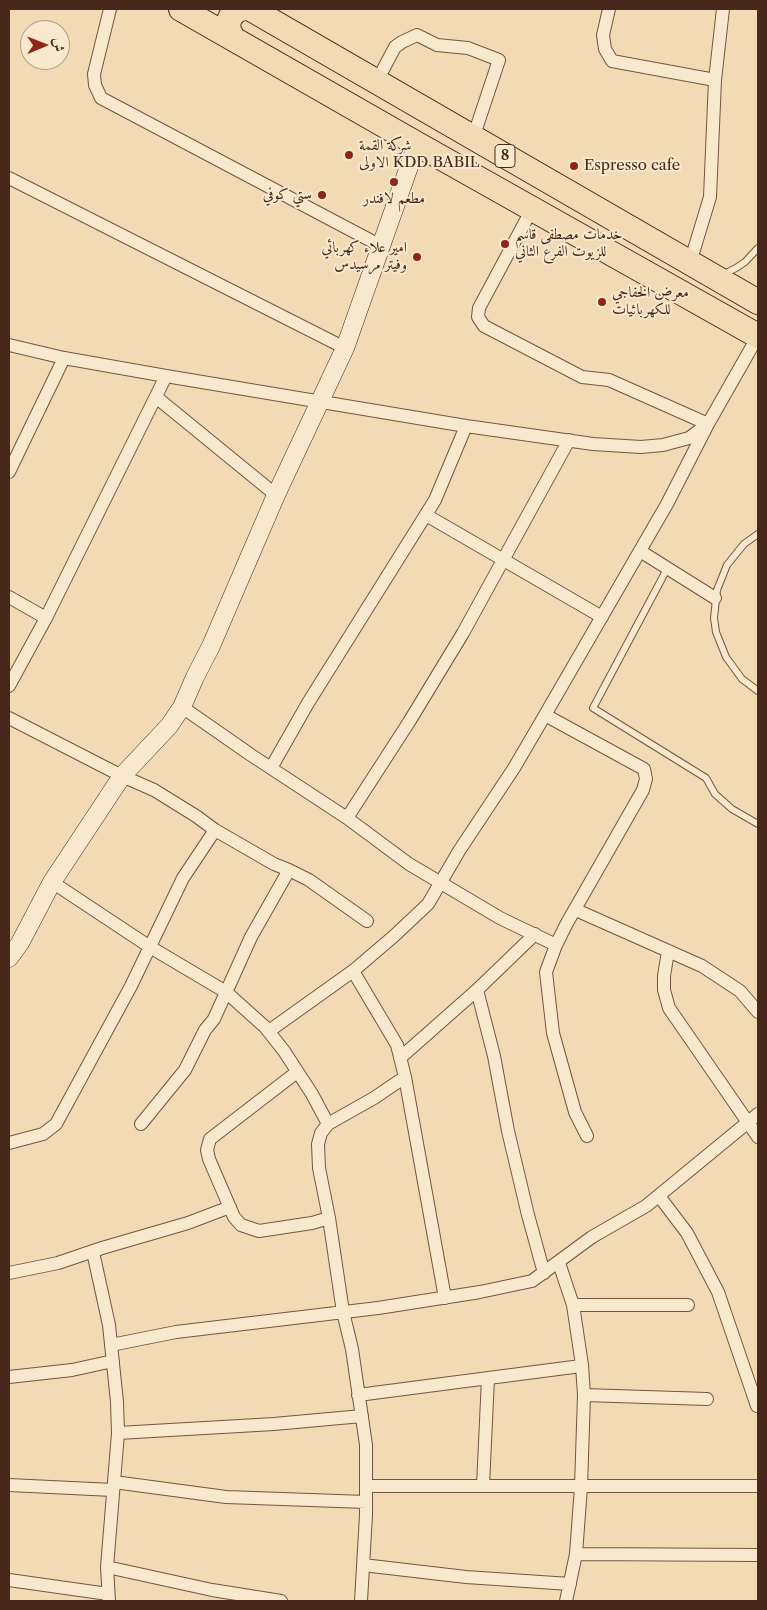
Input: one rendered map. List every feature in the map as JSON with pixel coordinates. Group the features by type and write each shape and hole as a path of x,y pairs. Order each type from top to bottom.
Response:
{"highway":[{"name":"8","path":"181,9 758,336"},
{"path":"233,38 229,31 228,23 236,10 241,9"},
{"name":"8","path":"251,9 758,302"}],"street":[{"path":"110,9 94,74 95,85 102,98 381,246"},
{"path":"609,9 603,34 605,49 612,61 715,80"},
{"path":"690,263 710,197 715,80 723,9"},
{"path":"377,82 395,48 402,42 417,35 436,45 468,48 499,60 473,138"},
{"path":"9,958 20,943 52,882 122,776 168,726 182,707 211,646 276,495 345,348 417,144"},
{"path":"9,178 345,348"},
{"path":"532,209 479,308 478,317 484,326 582,377 609,380 708,424"},
{"path":"268,1031 353,971 428,904 459,850 514,768 602,617 667,504 708,424 758,336"},
{"path":"9,345 64,358 166,376 466,426 593,444 620,446 663,445 689,438 708,424"},
{"path":"9,472 64,358"},
{"path":"9,686 46,618 166,376"},
{"path":"156,397 276,495"},
{"path":"271,768 308,703 435,500 466,426"},
{"path":"347,818 437,677 569,440"},
{"path":"426,515 602,617"},
{"path":"640,551 716,598"},
{"path":"9,597 46,618"},
{"path":"182,707 347,818 409,864 440,884 500,918 556,945"},
{"path":"545,715 644,769 646,780 643,790 556,945 546,972 553,1033 575,1112 587,1136"},
{"path":"9,718 122,776 154,790 215,830 274,864 309,880 368,920"},
{"path":"9,1144 43,1134 56,1124 150,947 184,878 215,830"},
{"path":"141,1124 185,1070 206,1030 214,1019 250,937 289,870"},
{"path":"52,882 150,947 226,992 268,1031 284,1051 312,1094 328,1124"},
{"path":"576,910 702,966 740,991 758,1012"},
{"path":"400,1058 477,990 535,934"},
{"path":"668,951 664,990 669,1008 758,1137"},
{"path":"353,971 397,1045 405,1077 445,1298"},
{"path":"477,990 494,1056 508,1131 544,1273"},
{"path":"296,1072 210,1138 207,1150 209,1159 234,1217 241,1225 259,1231 312,1223 329,1218"},
{"path":"361,1601 364,1565 366,1445 352,1349 343,1312 329,1218 319,1168 318,1144 321,1133 328,1124 374,1098 405,1077"},
{"path":"111,1345 176,1332 445,1298 532,1282 592,1237 660,1196 758,1114"},
{"path":"660,1196 687,1233 718,1292 757,1406"},
{"path":"9,1273 58,1263 188,1223 230,1207"},
{"path":"9,1580 108,1598 107,1567 118,1433 109,1326 93,1252"},
{"path":"559,1263 573,1305 584,1395 581,1487 576,1554 566,1601"},
{"path":"573,1305 688,1305"},
{"path":"9,1377 72,1370 113,1361"},
{"path":"358,1395 581,1366"},
{"path":"483,1486 488,1378"},
{"path":"584,1395 707,1399"},
{"path":"118,1433 274,1424 362,1416"},
{"path":"9,1485 114,1486 226,1497 366,1502"},
{"path":"366,1486 758,1486"},
{"path":"576,1554 758,1555"},
{"path":"364,1565 466,1577 570,1584"},
{"path":"107,1567 212,1590 281,1601"}],"lane":[{"path":"715,277 745,262 758,248"},
{"path":"758,534 744,544 727,565 721,578 716,598 714,618 716,632 726,657 742,679 758,691"},
{"path":"668,569 593,708 706,778 715,794 726,804 758,824"}],"place":[{"name":"شركة القمة الاولى KDD BABIL","path":"349,155"},
{"name":"Espresso cafe","path":"574,166"},
{"name":"مطعم لافندر","path":"394,182"},
{"name":"ستي كوفي","path":"322,195"},
{"name":"خدمات مصطفى قاسم للزيوت الفرع الثاني","path":"505,244"},
{"name":"امير علاء كهربائي وفيتر مرسيدس","path":"417,257"},
{"name":"معرض الخفاجي للكهربائيات","path":"602,302"}]}
